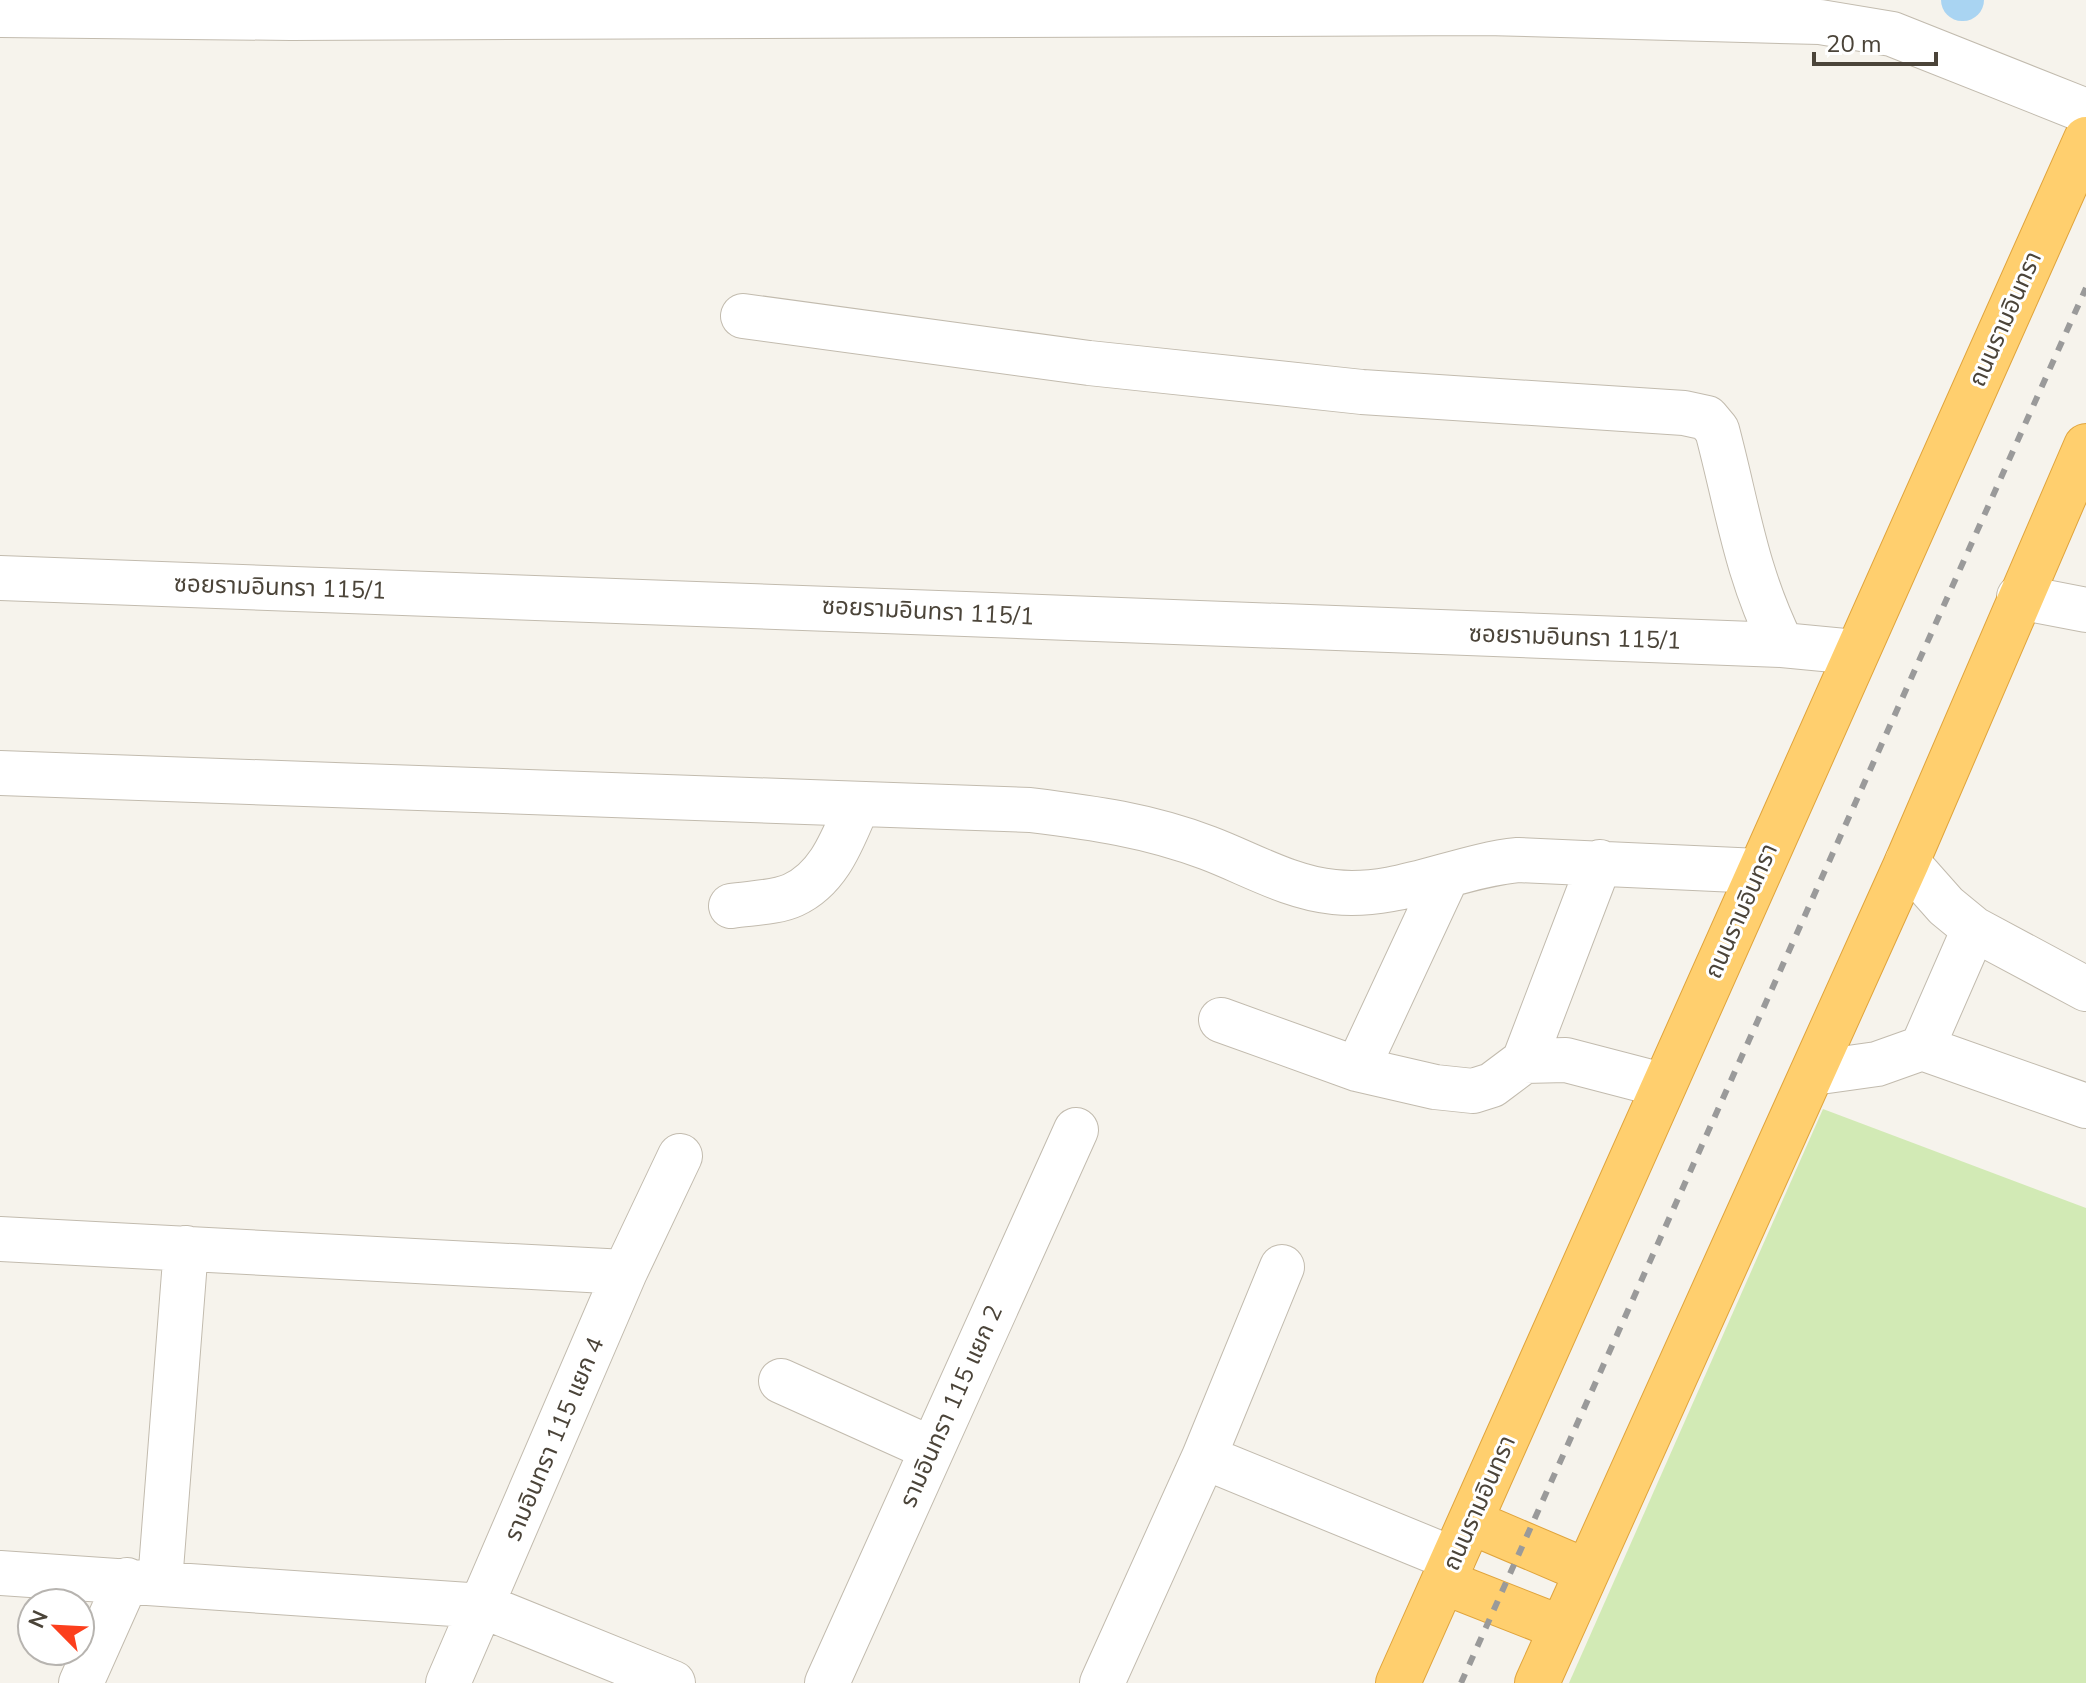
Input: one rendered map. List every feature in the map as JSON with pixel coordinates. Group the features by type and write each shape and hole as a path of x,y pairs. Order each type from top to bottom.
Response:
{"highway":[{"name":"ถนนรามอินทรา","path":"1398,1683 2086,139"},
{"path":"1537,1683 1907,862 2086,446"},
{"path":"1456,1554 1586,1571"},
{"path":"1456,1554 1561,1628"}],"street":[{"path":"0,15 291,9 1486,6 1820,22 1892,34 2086,111"},
{"path":"743,316 1089,363 1347,391 1684,413 1707,418 1717,430 1744,551 1759,599 1782,645"},
{"name":"ซอยรามอินทรา 115/1","path":"0,578 767,603 1189,624 1782,645 1855,652"},
{"path":"2019,597 2086,610"},
{"path":"0,773 1030,810 1131,823 1278,877 1332,892 1380,892 1446,878 1487,863 1518,860 1759,871"},
{"path":"731,906 792,896 821,875 840,846 858,804"},
{"path":"1221,1020 1357,1069 1435,1087 1473,1091 1492,1085 1524,1061 1600,862"},
{"path":"1907,862 1946,906 1974,929 2086,989"},
{"path":"1357,1069 1446,878"},
{"path":"1922,1048 1974,929"},
{"path":"1813,1073 1877,1064 1922,1048 2086,1106"},
{"path":"1524,1061 1566,1060 1662,1085"},
{"name":"รามอินทรา 115 แยก 2","path":"827,1683 1076,1130"},
{"name":"รามอินทรา 115 แยก 4","path":"448,1683 625,1272 680,1156"},
{"path":"0,1239 625,1272"},
{"path":"81,1683 143,1581 186,1248"},
{"path":"1102,1683 1204,1457 1282,1267"},
{"path":"781,1381 932,1449"},
{"path":"1204,1457 1456,1554"},
{"path":"0,1573 483,1606 673,1683"}],"green space":[{"path":"1823,1109 2086,1208 2086,1683 1569,1683"}],"railway":[{"path":"1461,1683 2086,288"}]}
